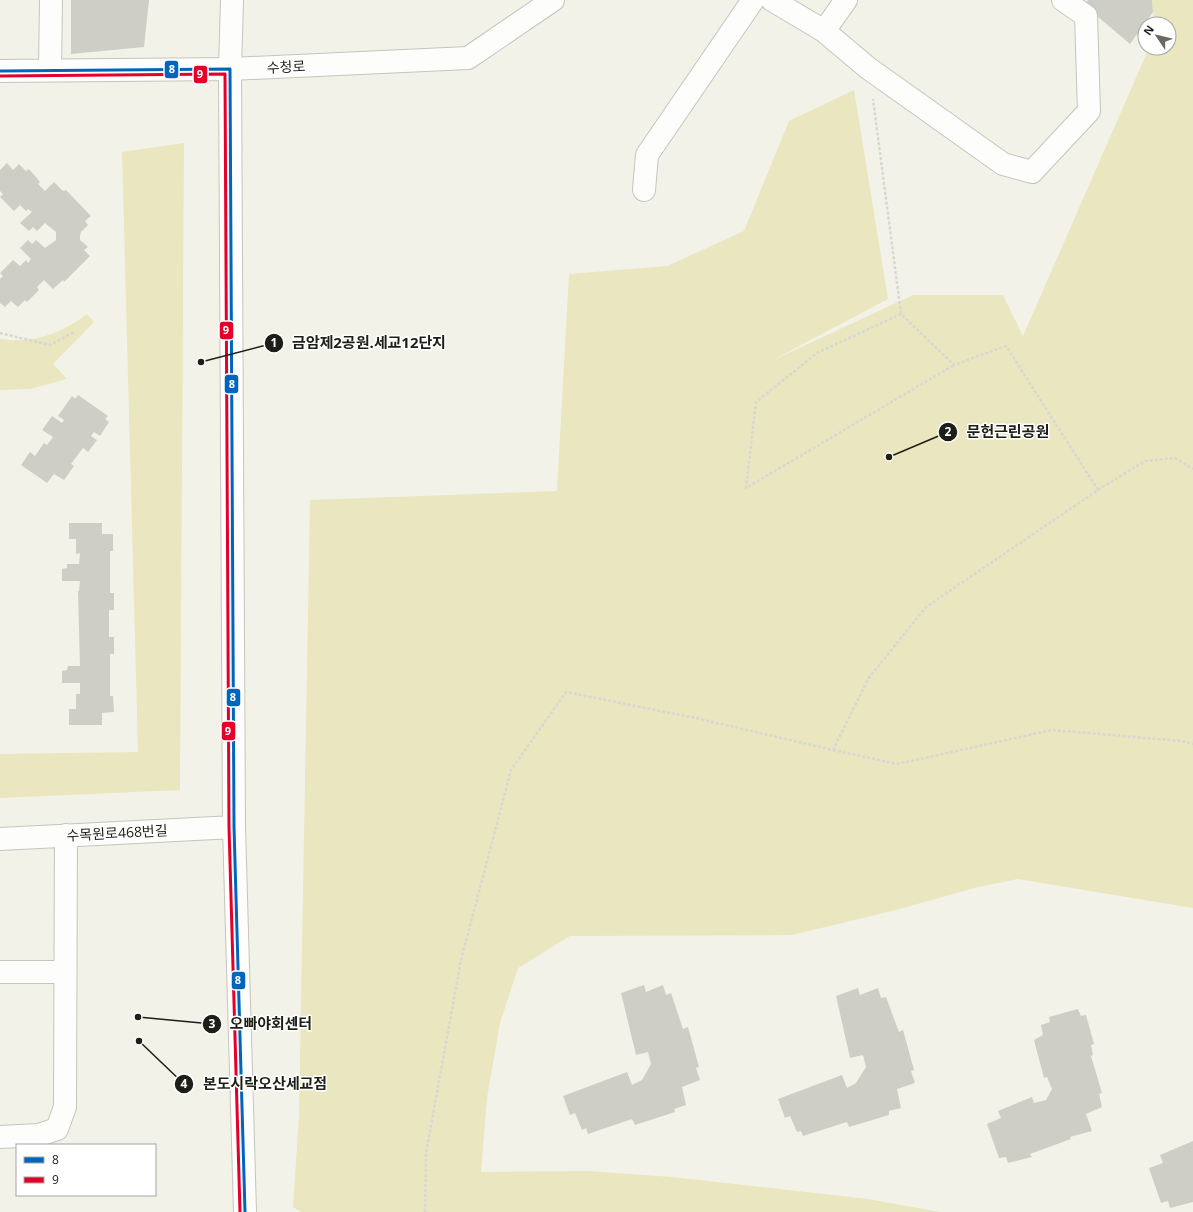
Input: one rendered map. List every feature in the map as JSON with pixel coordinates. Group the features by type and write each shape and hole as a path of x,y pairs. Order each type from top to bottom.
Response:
{"street":[{"path":"50,70 51,0"},
{"path":"232,0 230,69 234,827 245,1212"},
{"name":"수청로","path":"0,70 230,69 468,58 553,0"},
{"path":"644,190 647,155 753,0"},
{"path":"772,0 824,31 868,68 1003,164 1032,172 1089,111 1086,16 1062,0"},
{"path":"824,31 846,0"},
{"name":"수목원로468번길","path":"0,839 234,827"},
{"path":"0,1137 39,1135 57,1129 65,1107 66,835"},
{"path":"0,972 65,972"}],"path":[{"path":"868,68 901,314 954,365"},
{"path":"901,314 817,353 756,402 746,488 954,365 1006,346 1098,490"},
{"path":"0,333 50,346 74,332"},
{"path":"833,750 868,679 926,607 1098,490 1145,461 1175,458 1193,469"},
{"path":"425,1212 426,1153 460,960 511,770 566,692 700,719 897,764 1052,730 1182,741 1193,744"}],"shaded area":[{"path":"1152,0 1193,0 1193,908 1018,879 978,887 896,910 792,935 570,936 518,968 500,1023 487,1098 481,1172 587,1171 672,1177 868,1199 940,1212 301,1212 293,1207 299,1115 310,500 557,491 569,274 667,266 744,231 789,121 854,90 888,299 769,362 913,295 1003,295 1023,336 1146,56 1177,56 1177,16 1153,16"},
{"path":"184,143 180,790 0,798 0,754 138,752 122,152"},
{"path":"87,314 94,322 53,364 67,379 30,389 0,390 0,339 24,340 46,336 67,327"}],"building":[{"path":"71,0 149,0 144,47 71,54"},
{"path":"1088,0 1152,0 1153,12 1150,16 1137,16 1137,34 1130,44 1084,5"},
{"path":"7,163 13,170 19,164 26,171 29,169 40,182 38,184 45,191 54,182 63,191 66,190 91,216 85,221 88,225 81,232 80,236 80,240 88,247 84,250 90,256 64,282 63,280 53,289 44,280 37,287 39,290 27,302 25,300 18,307 11,301 5,307 0,303 0,279 3,276 0,273 13,260 20,266 26,260 28,263 31,259 20,248 28,240 32,244 36,240 45,248 56,240 56,232 45,223 37,231 33,227 29,231 20,223 32,212 28,209 26,211 20,205 14,211 0,197 3,194 0,191 0,170"},
{"path":"78,395 108,416 105,419 109,422 100,436 94,432 91,436 97,440 88,452 83,448 71,464 74,466 64,480 54,474 47,483 21,465 30,452 35,456 44,443 47,445 53,437 42,430 52,416 62,423 64,420 58,416 72,396 75,399"},
{"path":"69,523 102,523 102,534 113,534 113,551 110,551 110,593 114,593 114,610 109,610 109,637 114,637 114,654 110,654 110,696 113,696 114,712 102,713 102,725 69,725 69,709 76,709 76,694 80,694 80,683 62,683 62,671 67,670 68,666 80,666 78,591 80,581 62,581 62,569 67,568 67,564 79,564 80,553 76,554 76,539 69,539"},
{"path":"644,985 646,992 663,985 666,995 671,993 683,1029 688,1027 699,1067 696,1068 700,1080 682,1087 686,1105 674,1109 675,1112 635,1125 632,1119 588,1134 586,1128 582,1130 575,1113 570,1115 563,1096 627,1072 632,1085 642,1080 651,1064 648,1052 636,1055 621,993"},
{"path":"858,988 860,995 878,988 881,998 886,997 899,1032 903,1030 914,1070 911,1071 915,1083 897,1089 901,1108 889,1111 889,1115 849,1127 847,1122 803,1136 801,1131 797,1132 790,1116 785,1118 778,1099 842,1075 847,1088 856,1083 866,1067 863,1055 850,1058 836,996"},
{"path":"1078,1009 1081,1016 1086,1015 1094,1044 1091,1045 1093,1055 1091,1056 1102,1093 1099,1094 1102,1107 1086,1114 1092,1131 1070,1137 1071,1139 1030,1154 1032,1157 1008,1163 1006,1157 999,1158 987,1124 1001,1118 998,1111 1032,1097 1034,1103 1046,1100 1052,1089 1047,1077 1044,1078 1034,1040 1043,1035 1041,1025 1050,1022 1049,1017"},
{"path":"1193,1141 1193,1202 1170,1208 1168,1201 1161,1203 1149,1168 1163,1163 1160,1155"}],"transit line":[{"name":"8","path":"0,71 230,69 234,827 245,1212"},
{"name":"9","path":"0,76 225,74 229,827 240,1212"}],"place":[{"name":"금암제2공원.세교12단지","path":"201,362"},
{"name":"문헌근린공원","path":"889,457"},
{"name":"오빠야회센터","path":"138,1017"},
{"name":"본도시락오산세교점","path":"139,1041"}]}
